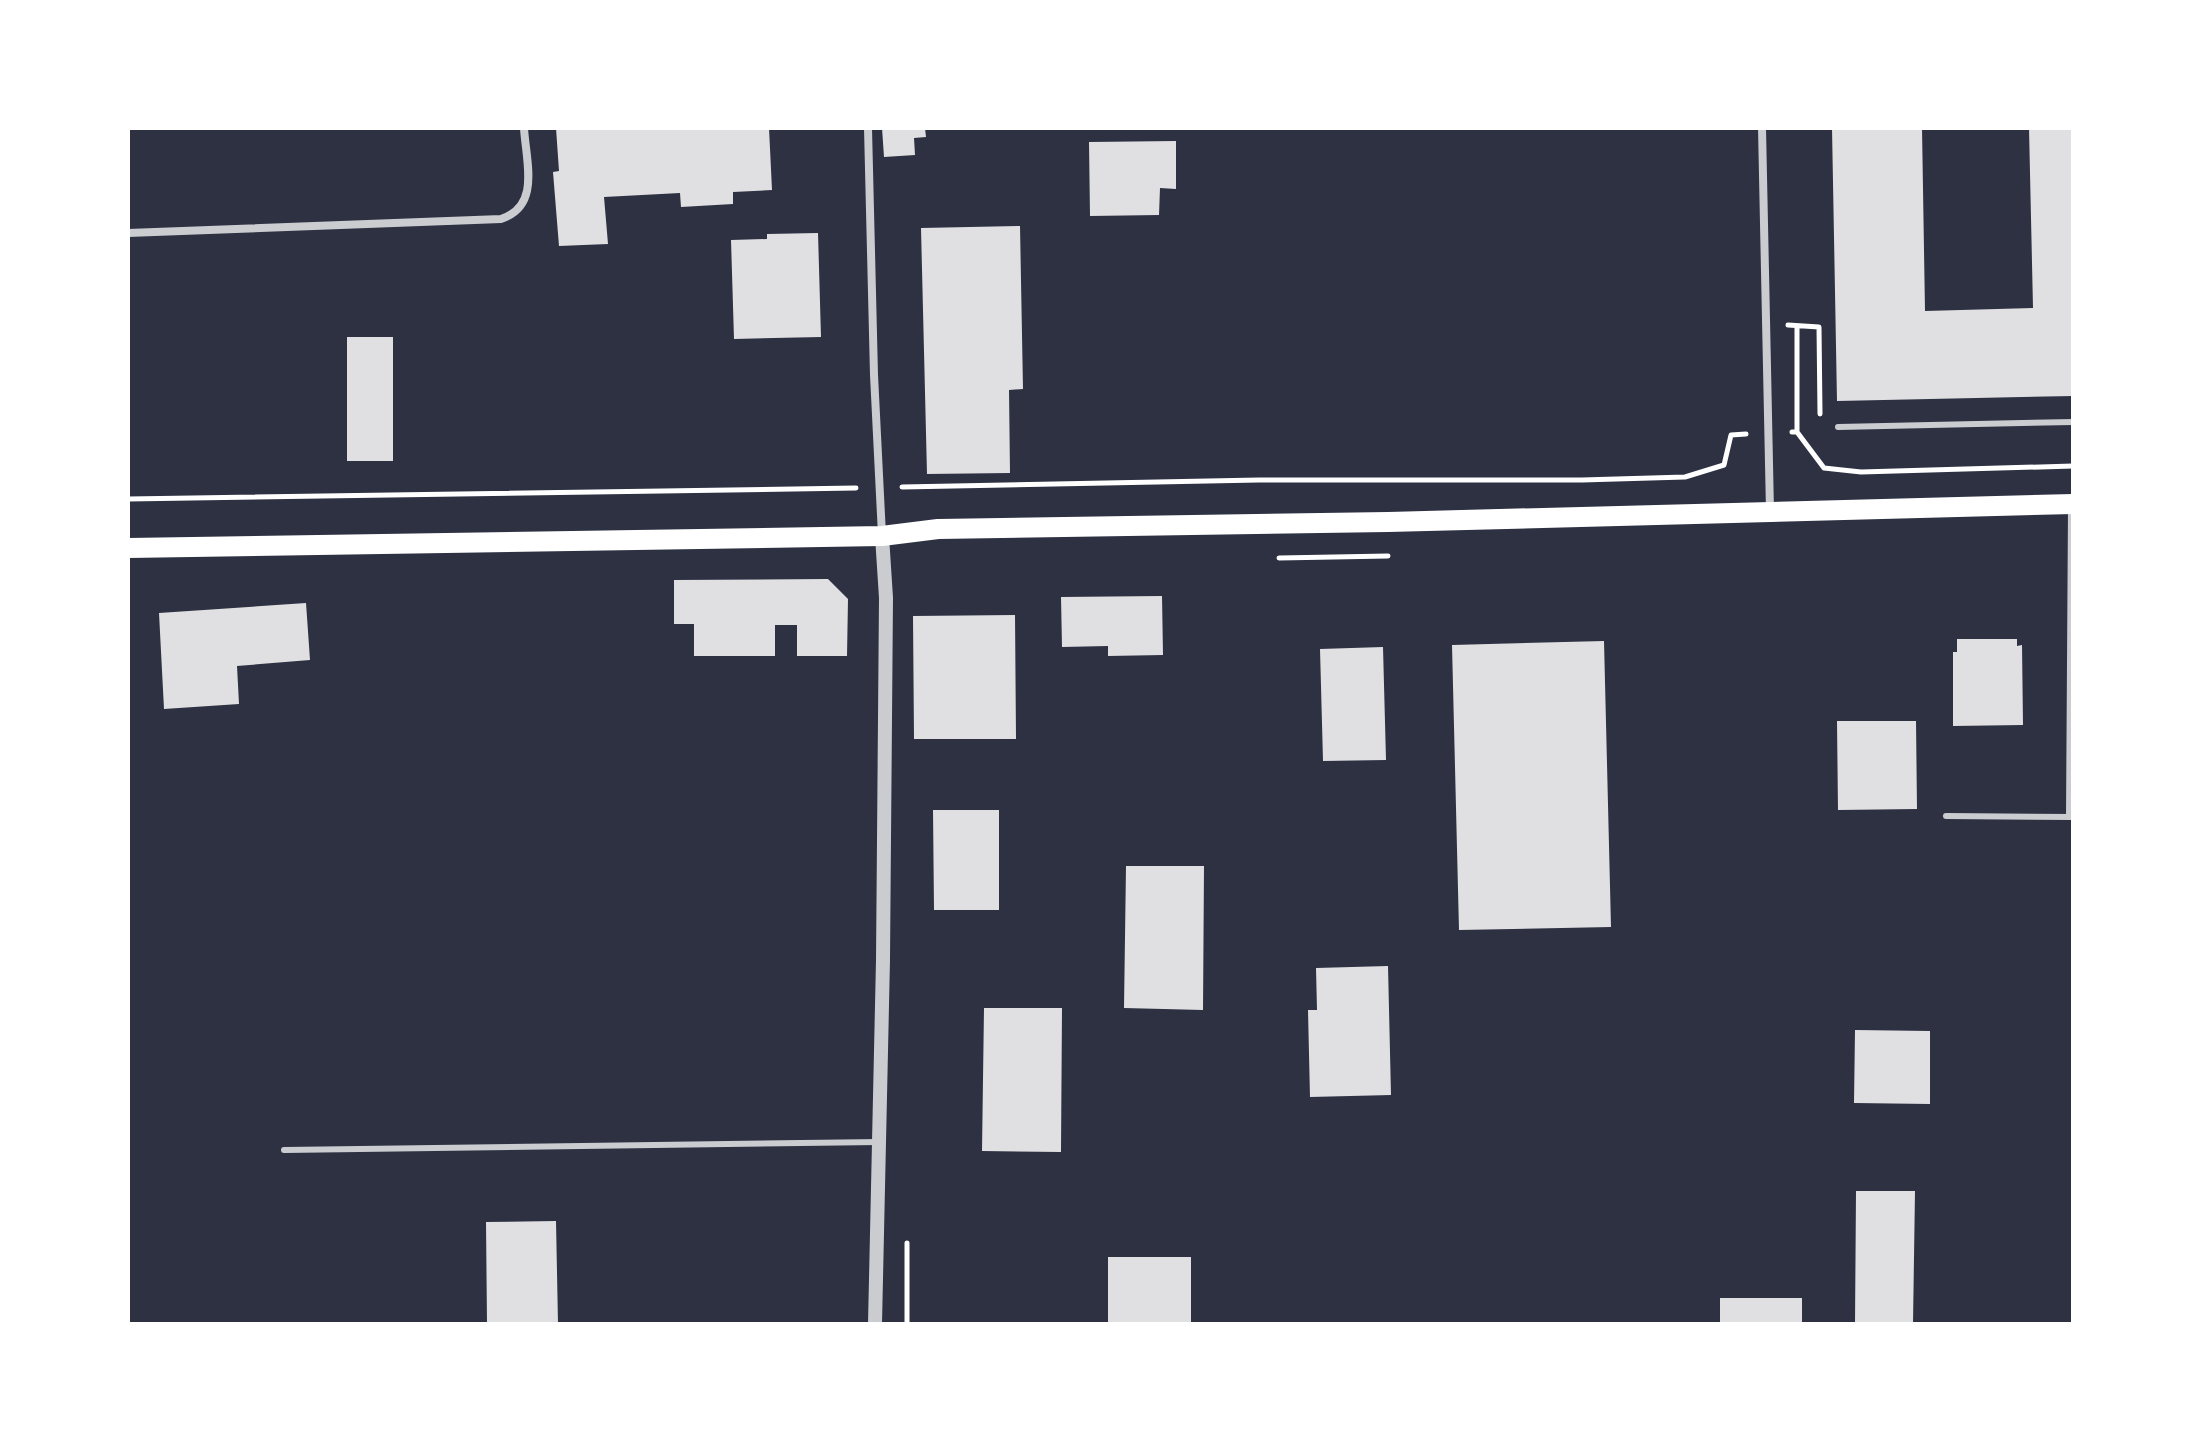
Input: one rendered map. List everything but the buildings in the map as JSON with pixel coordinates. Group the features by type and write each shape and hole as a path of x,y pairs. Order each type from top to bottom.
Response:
{"main road":[{"path":"128,548 882,536 938,529 2072,504"}],"street":[{"path":"128,233 501,219 514,214 525,203 528,192 524,128"},
{"path":"868,128 874,375 886,613 875,1324"},
{"path":"1762,128 1770,513"}],"lane":[{"path":"1838,427 2073,422"},
{"path":"1946,816 2071,817 2072,504"},
{"path":"284,1150 879,1142"}],"path":[{"path":"1767,325 1819,327 1820,413 1838,427"},
{"path":"1797,326 1797,432 1824,468 1861,472 2073,466"},
{"path":"128,499 1259,480 1685,477 1724,465 1731,435 1797,432"}]}
